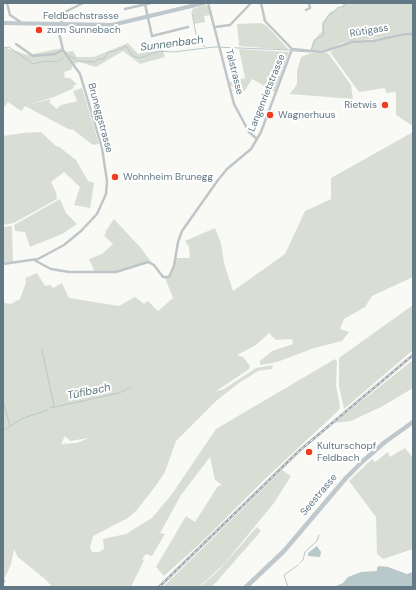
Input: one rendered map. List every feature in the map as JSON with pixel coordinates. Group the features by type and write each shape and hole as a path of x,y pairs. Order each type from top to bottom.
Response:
{"main road":[{"name":"Feldbachstrasse","path":"3,23 112,25 148,18 204,3"},
{"name":"Seestrasse","path":"246,587 292,542 346,478 363,461 385,442 413,422"}],"street":[{"path":"6,3 10,15 22,23"},
{"path":"59,24 62,15 83,3"},
{"path":"125,9 151,3"},
{"name":"Talstrasse","path":"208,3 236,110 249,133 257,139"},
{"path":"215,27 230,25 251,3"},
{"path":"260,3 265,21 292,49"},
{"path":"306,10 310,8 309,3"},
{"path":"145,4 152,36 188,27"},
{"name":"Bruneggstrasse","path":"3,264 34,260 60,248 81,231 98,212 106,192 103,152 80,76 63,50 58,37 59,24"},
{"name":"Rütigass","path":"292,49 314,52 328,51 352,42 373,41 402,34 413,34"},
{"path":"16,44 33,56 55,54 63,50"},
{"name":"Langenrietstrasse","path":"34,260 51,269 69,272 116,272 142,263 152,263 165,278 170,275 173,270 178,242 182,231 221,176 251,149 257,139 278,91 292,49"}],"shaded area":[{"path":"343,3 413,3 413,126 396,115 396,92 386,93 385,88 359,92 330,52 345,44 373,42 406,34 406,32 380,38 342,43 327,50 314,51 311,49 313,41 322,31 322,23 330,12 343,6"},
{"path":"205,5 208,6 211,15 204,16 205,22 194,24 192,9"},
{"path":"261,23 267,26 289,50 239,46 237,24"},
{"path":"128,43 138,54 162,48 165,57 140,64 123,51 96,67 79,62 74,64 65,52 73,51 77,57 94,57"},
{"path":"3,47 28,55 62,48 73,65 71,70 64,72 65,78 70,78 77,84 73,86 74,88 54,97 27,105 51,99 49,102 57,109 61,105 77,101 73,91 82,88 99,144 93,145 72,129 70,130 25,106 21,111 8,102 3,108"},
{"path":"239,49 289,52 275,92 252,79 244,92 231,86 229,82 245,78"},
{"path":"311,53 328,53 351,85 353,99 290,94 297,84 297,71 301,57"},
{"path":"41,132 57,147 58,146 76,160 88,181 94,183 90,208 74,205 80,187 64,172 51,182 56,192 57,199 14,223 3,225 3,136"},
{"path":"413,132 413,277 372,296 365,307 344,319 340,329 349,332 342,341 314,348 277,362 260,365 260,361 272,351 293,344 292,339 276,340 269,333 256,345 237,355 243,357 250,366 249,369 215,392 224,389 256,368 273,365 272,369 258,371 239,383 216,401 176,441 165,472 157,484 137,510 128,518 93,536 90,547 92,552 99,552 104,549 103,539 126,534 152,518 172,494 216,429 335,359 337,362 336,385 340,406 339,410 266,478 204,540 164,576 156,567 186,516 195,522 218,486 222,485 215,480 210,457 181,495 160,533 165,534 152,556 146,554 142,559 144,560 131,587 52,587 46,580 18,557 14,549 11,564 3,582 3,301 11,304 20,299 26,282 25,278 37,273 45,286 51,285 53,288 62,283 69,298 119,306 135,297 144,304 148,301 158,311 173,298 165,278 170,276 176,258 190,258 189,247 185,241 215,228 221,243 224,263 233,291 285,254 305,211 331,199 331,178","holes":["65,436 70,441 89,438 77,443 61,444"]},
{"path":"60,199 66,213 77,224 62,234 30,247 25,232 15,231 14,225"},
{"path":"114,219 141,248 152,263 148,262 119,272 95,272 89,259 102,254 113,244 104,236"},
{"path":"12,226 13,262 3,263 3,227"},
{"path":"413,305 413,350 344,409 339,386 339,358"},
{"path":"413,360 413,388 383,406 351,421 334,423"},
{"path":"405,448 413,458 413,549 383,559 377,554 376,517 349,481 372,459 375,462 388,452 390,457"},
{"path":"282,470 291,476 274,503 224,564 199,587 163,587"},
{"path":"257,527 261,531 212,587 200,587 219,570"},
{"path":"317,546 321,552 320,557 308,556 308,553"},
{"path":"377,567 388,567 407,574 413,572 413,587 334,587 343,583 348,577 361,572 377,571"}],"waterway":[{"name":"Sunnenbach","path":"311,50 316,39 324,35 323,24 329,15 337,8 344,6 345,3"},
{"path":"192,13 196,34 205,47"},
{"name":"Sunnenbach","path":"70,56 78,61 95,62 99,59 104,59 108,52 115,51 126,46 133,56 140,58 159,51 173,52 214,47 290,50"},
{"name":"Sunnenbach","path":"3,48 9,47 33,64 45,61 58,62 63,58"},
{"name":"Sunnenbach","path":"293,51 310,52"},
{"path":"42,350 54,406"},
{"name":"Tüfibach","path":"50,408 119,393 131,387"},
{"path":"3,401 10,426"},
{"name":"Tüfibach","path":"3,431 21,419 47,410"},
{"path":"300,563 303,560 305,552 317,541 319,535"},
{"path":"288,587 284,575 298,565"}],"railway":[{"path":"159,587 299,451 413,355"}],"place":[{"name":"zum Sunnebach","path":"39,30"},
{"name":"Rietwis","path":"385,105"},
{"name":"Wagnerhuus","path":"270,115"},
{"name":"Wohnheim Brunegg","path":"115,177"},
{"name":"Kulturschopf Feldbach","path":"309,452"}]}
